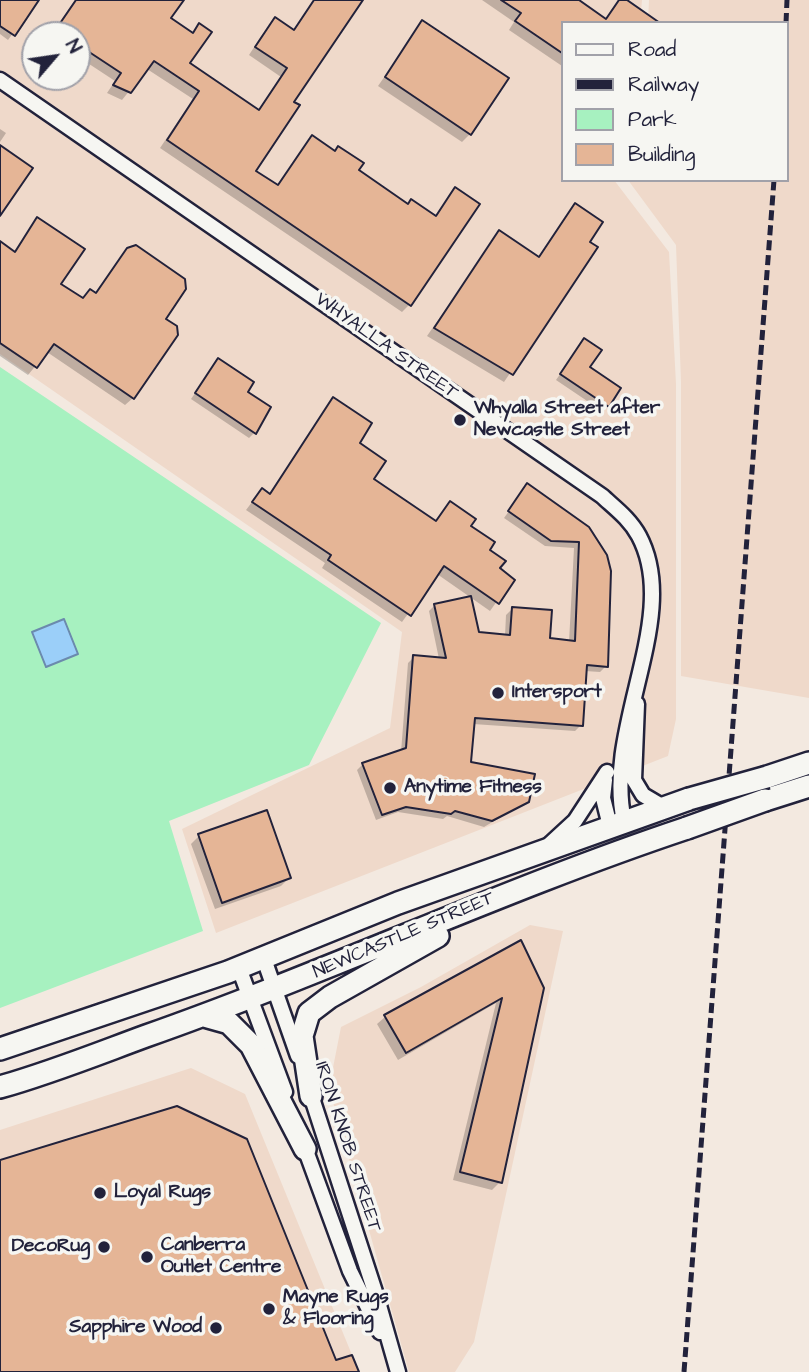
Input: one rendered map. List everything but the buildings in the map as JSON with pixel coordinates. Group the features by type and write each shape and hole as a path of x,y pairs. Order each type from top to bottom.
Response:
{"main road":[{"name":"NEWCASTLE STREET","path":"0,1049 239,968 398,902 543,849 689,799 809,763"},
{"name":"NEWCASTLE STREET","path":"0,1087 275,989 514,889 625,848 809,786"},
{"name":"WHYALLA STREET","path":"617,824 625,848"},
{"path":"311,1096 302,1036 309,1013 330,996 514,889"},
{"path":"204,1016 229,1023 251,1045 305,1149"}],"street":[{"name":"WHYALLA STREET","path":"0,80 602,496 627,519 645,549 652,583 651,612 636,685 623,736 607,772 575,821 543,849"},
{"name":"WHYALLA STREET","path":"636,685 634,780 643,795 665,808"},
{"name":"WHYALLA STREET","path":"617,824 623,736"},
{"name":"WHYALLA STREET","path":"607,772 603,798 617,824"},
{"name":"IRON KNOB STREET","path":"264,958 376,1296 389,1349"},
{"name":"IRON KNOB STREET","path":"239,968 350,1271 398,1372"}],"shaded area":[{"path":"0,0 642,0 640,21 560,21 560,182 616,182 669,252 676,384 676,719 668,756 216,933 182,829 390,728 402,632 0,354"},
{"path":"649,0 809,0 809,698 681,676 681,382 676,245 629,182 788,182 788,21 648,21"},
{"path":"530,925 563,931 474,1342 455,1372 409,1372 329,1088 341,1027 421,987"},
{"name":"Canberra Outlet Centre","path":"191,1068 245,1094 359,1372 0,1372 0,1130"}],"green space":[{"path":"0,367 381,623 309,765 169,821 203,931 0,1008"}],"water":[{"path":"64,619 78,654 46,667 32,632"}],"railway":[{"path":"786,21 787,0"},
{"path":"684,1372 774,182"}],"place":[{"name":"Whyalla Street after Newcastle Street","path":"460,420"},
{"name":"Intersport","path":"498,693"},
{"name":"Anytime Fitness","path":"390,788"},
{"name":"Loyal Rugs","path":"100,1193"},
{"name":"DecoRug","path":"104,1247"},
{"name":"Canberra Outlet Centre","path":"147,1257"},
{"name":"Mayne Rugs & Flooring","path":"269,1309"},
{"name":"Sapphire Wood","path":"216,1328"}]}
